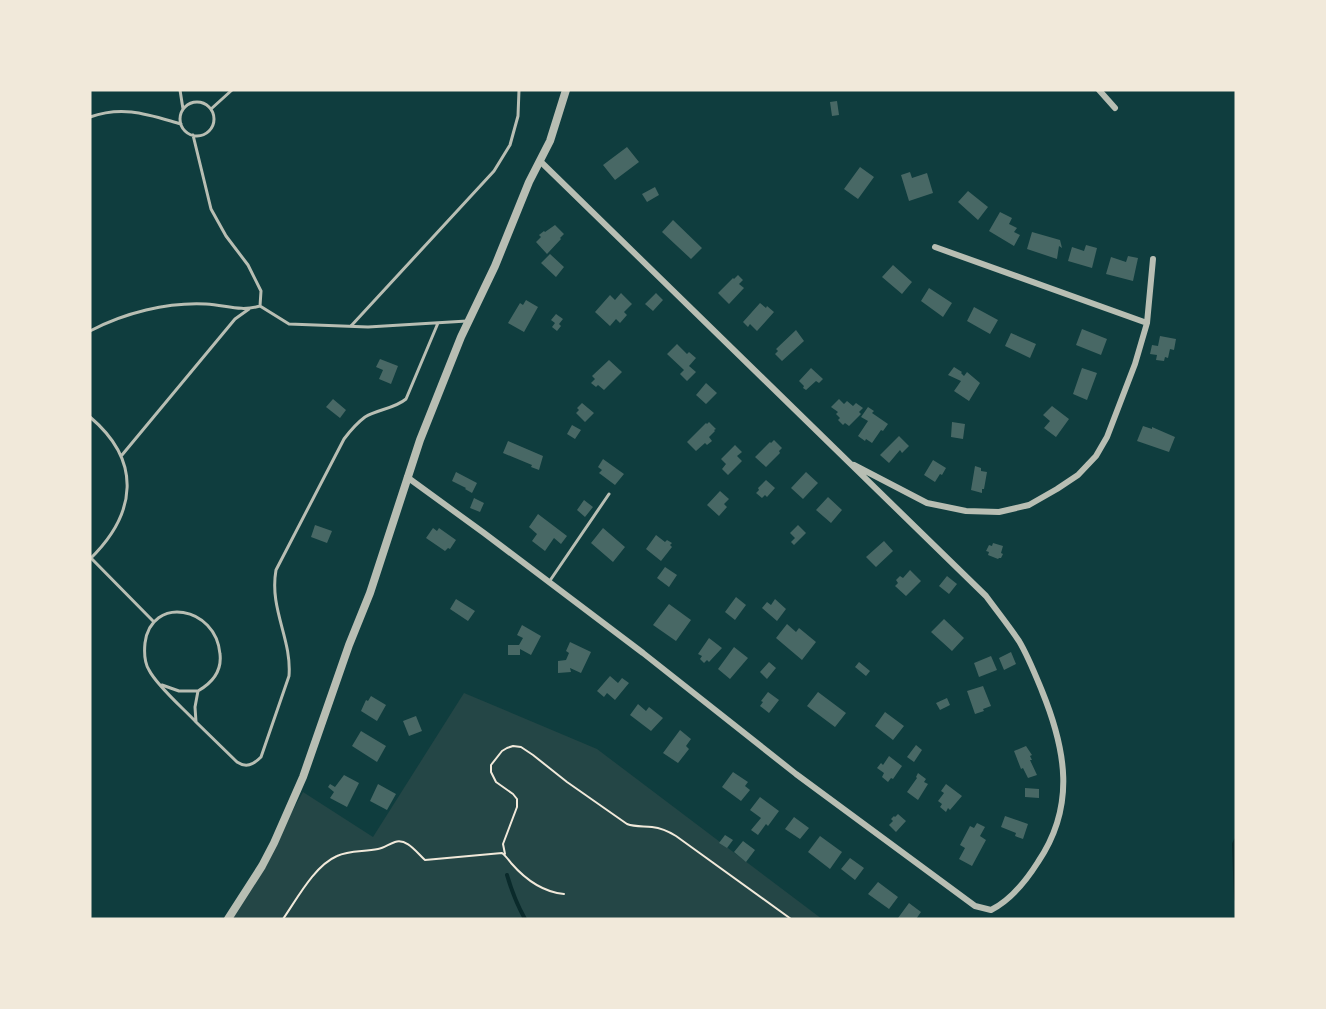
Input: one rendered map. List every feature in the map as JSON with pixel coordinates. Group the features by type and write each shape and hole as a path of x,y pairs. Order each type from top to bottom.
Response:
{"street":[{"path":"228,919 262,866 303,777 349,645 370,593 420,440 468,321 495,266 529,182 550,141 566,90"},
{"path":"1099,90 1115,108"},
{"path":"407,477 643,653 796,774 975,906 991,910 1004,903 1029,876 1048,848 1057,826 1062,802 1064,774 1060,747 1049,709 1020,642 986,596 540,161"},
{"path":"935,247 1147,323"},
{"path":"848,462 927,503 966,511 999,512 1029,505 1057,489 1078,475 1096,456 1107,437 1147,323 1153,259"}],"lane":[{"path":"180,90 183,110"},
{"path":"211,109 232,90"},
{"path":"351,326 494,171 510,146 518,116 519,90"},
{"path":"197,102 211,109 214,119 212,129 203,135 193,135 183,129 181,114 187,105 197,102"},
{"path":"90,117 117,110 149,114 181,124"},
{"path":"193,135 211,209 226,236 248,265 261,291 260,306"},
{"path":"90,331 105,323 134,314 183,304 208,304 249,309"},
{"path":"122,455 235,319 249,309 260,306 290,324 368,327 468,321"},
{"path":"160,684 179,691 198,691 214,678 220,666 219,645 208,624 199,617 180,612 166,615 154,622 147,633 144,658 149,671 160,684 196,722 237,762 243,766 250,765 261,758 286,687 290,665 289,652 274,592 276,570 344,439 355,425 367,416 406,399 438,323"},
{"path":"90,417 103,428 122,455 127,485 126,500 114,531 90,558 154,622"},
{"path":"549,582 609,494"},
{"path":"196,722 195,707 198,691"}],"path":[{"path":"564,894 537,886 516,869 503,854 503,844 517,807 517,799 496,782 490,765 507,748 521,747 627,824 665,830 676,836 791,919"},
{"path":"283,919 313,876 323,865 338,855 377,849 396,841 408,844 425,860 503,854"}],"shaded area":[{"path":"464,693 597,749 822,919 229,919 255,878 303,792 373,837"}],"building":[{"path":"837,101 839,115 832,116 830,102"},
{"path":"627,147 639,162 615,180 603,165"},
{"path":"860,167 874,177 858,199 844,189"},
{"path":"910,172 912,178 927,173 933,193 909,201 901,175"},
{"path":"655,187 659,195 647,202 642,194"},
{"path":"968,191 988,207 978,220 958,202"},
{"path":"1000,212 1012,218 1009,224 1017,228 1014,232 1020,235 1014,246 989,231"},
{"path":"673,220 702,248 691,259 662,232"},
{"path":"555,225 564,234 547,254 536,242 541,237 539,235"},
{"path":"1032,232 1060,240 1062,248 1059,246 1057,259 1027,249"},
{"path":"1086,245 1097,248 1092,268 1068,261 1072,247 1084,251"},
{"path":"550,254 564,267 556,277 541,263"},
{"path":"1128,256 1138,258 1133,281 1106,274 1111,257 1126,262"},
{"path":"893,265 912,282 902,294 882,277"},
{"path":"738,275 743,280 739,284 744,288 729,304 718,293"},
{"path":"929,288 952,303 943,317 921,301"},
{"path":"621,293 632,304 624,312 627,315 620,323 616,319 610,326 595,312 610,295 615,300"},
{"path":"656,293 663,300 653,311 645,304"},
{"path":"526,300 538,307 524,332 508,323 520,303 523,305"},
{"path":"760,303 774,312 757,331 750,324 748,327 743,322"},
{"path":"974,307 998,320 990,334 967,321"},
{"path":"556,314 563,319 557,331 552,327 555,323 551,320"},
{"path":"1082,329 1107,339 1101,355 1076,345"},
{"path":"796,330 804,341 782,361 775,354 778,351 776,349"},
{"path":"1011,333 1036,344 1030,358 1005,346"},
{"path":"1160,336 1176,339 1174,350 1170,349 1168,358 1165,357 1164,361 1156,360 1157,355 1150,354 1152,345 1158,346"},
{"path":"677,344 687,354 689,352 696,358 689,366 696,372 687,381 680,374 684,370 667,354"},
{"path":"380,359 398,366 391,384 379,379 383,370 376,367"},
{"path":"609,360 622,372 604,390 591,383 595,379 592,376"},
{"path":"954,367 964,376 967,372 980,383 969,401 954,391 961,381 948,375"},
{"path":"811,368 823,379 819,383 816,381 806,390 799,381"},
{"path":"1082,368 1097,373 1087,400 1073,394"},
{"path":"706,383 717,393 706,404 696,395"},
{"path":"333,399 346,410 340,418 326,407"},
{"path":"839,399 844,404 847,401 853,406 856,403 863,408 859,412 861,414 849,426 845,423 843,425 838,420 840,418 836,414 838,412 831,407"},
{"path":"582,403 594,413 585,422 576,413"},
{"path":"1052,406 1069,419 1056,437 1044,428 1050,421 1043,415"},
{"path":"868,407 874,411 872,413 888,424 872,443 858,436 868,421 861,417"},
{"path":"709,422 716,429 709,437 712,441 707,445 705,443 696,451 687,442"},
{"path":"952,422 965,424 963,439 951,437"},
{"path":"572,425 581,430 575,439 567,434"},
{"path":"1143,426 1152,429 1152,427 1175,437 1169,452 1137,441"},
{"path":"899,436 909,446 902,453 900,450 889,463 880,455"},
{"path":"774,440 782,448 766,467 755,457"},
{"path":"508,441 543,456 539,470 503,453"},
{"path":"735,445 742,452 737,456 742,461 728,475 722,469 726,464 721,459"},
{"path":"603,459 624,474 615,485 599,473 602,470 598,467"},
{"path":"933,460 946,468 935,482 924,475"},
{"path":"975,466 987,472 982,493 971,490"},
{"path":"456,472 477,483 472,493 452,481"},
{"path":"806,472 818,483 803,499 791,488"},
{"path":"766,480 775,488 767,497 765,495 762,498 756,493"},
{"path":"720,491 729,499 724,504 727,507 719,516 707,505"},
{"path":"828,497 842,510 831,523 816,510"},
{"path":"474,498 484,503 480,512 470,508"},
{"path":"584,500 593,507 585,517 577,510"},
{"path":"538,514 567,536 561,544 554,538 545,551 532,541 537,534 529,527"},
{"path":"315,525 332,531 327,543 311,537"},
{"path":"798,525 806,533 794,545 791,542 795,538 790,533"},
{"path":"433,528 437,531 439,528 456,540 450,549 445,551 426,538"},
{"path":"603,528 625,547 613,562 591,543"},
{"path":"656,535 665,542 667,540 672,543 670,545 672,547 661,561 646,549"},
{"path":"884,541 893,551 876,567 866,557"},
{"path":"993,543 1003,546 1001,558 988,555 989,552 986,551"},
{"path":"665,567 677,575 669,587 657,578"},
{"path":"910,570 921,581 906,596 895,586 898,583 896,580 900,576 903,578"},
{"path":"947,576 957,584 949,594 939,586"},
{"path":"736,597 746,605 735,620 725,612"},
{"path":"456,599 475,611 468,621 450,609"},
{"path":"775,599 786,609 777,621 762,608 767,602 771,605"},
{"path":"669,604 691,620 676,641 653,625"},
{"path":"944,619 964,638 952,651 931,632"},
{"path":"787,624 796,632 799,628 816,642 802,660 776,638"},
{"path":"522,625 541,636 531,655 520,649 520,655 508,655 508,645 519,645 523,638 517,635"},
{"path":"709,638 722,648 709,662 707,660 704,663 700,659 702,656 698,654"},
{"path":"570,642 591,652 581,673 570,668 571,672 558,673 558,661 566,660 569,653 566,651"},
{"path":"734,647 748,658 730,679 718,669"},
{"path":"1011,652 1016,664 1004,670 999,658"},
{"path":"991,656 997,670 979,677 974,663"},
{"path":"769,662 776,668 767,679 760,672"},
{"path":"859,662 870,671 866,676 855,667"},
{"path":"610,676 618,683 622,678 629,683 615,700 607,693 604,697 597,691"},
{"path":"983,686 991,706 975,714 967,691"},
{"path":"768,692 779,700 769,713 760,706"},
{"path":"818,692 846,713 835,727 807,706"},
{"path":"371,696 386,705 377,721 361,711 366,700 368,701"},
{"path":"947,698 950,705 940,710 936,703"},
{"path":"638,704 646,711 649,707 663,718 651,731 630,715"},
{"path":"885,712 904,726 893,740 875,726"},
{"path":"416,716 422,731 409,736 403,721"},
{"path":"680,730 691,739 686,746 689,749 678,763 663,753"},
{"path":"361,731 386,746 377,762 352,746"},
{"path":"916,745 922,750 914,762 907,757"},
{"path":"1026,746 1032,755 1030,756 1032,760 1030,760 1037,775 1028,778 1023,768 1021,769 1014,751"},
{"path":"889,756 902,766 888,782 882,777 884,773 877,768 881,763 883,765"},
{"path":"733,772 748,782 745,786 750,790 741,801 722,787"},
{"path":"918,773 926,779 924,782 928,784 918,800 907,792"},
{"path":"344,775 359,783 347,807 330,798 334,792 328,787 330,784 335,787"},
{"path":"378,784 396,794 387,810 370,801"},
{"path":"946,784 962,796 946,812 940,807 942,804 938,801 944,793 941,791"},
{"path":"1025,788 1039,789 1039,798 1025,797"},
{"path":"760,797 779,811 758,835 751,830 761,818 750,810"},
{"path":"898,814 906,821 896,832 889,825 893,821 891,819"},
{"path":"1005,816 1028,824 1023,839 1015,836 1016,833 1001,827"},
{"path":"794,817 809,828 800,839 785,829"},
{"path":"977,823 985,827 980,836 986,840 972,866 959,859 965,848 960,845 970,826 974,828"},
{"path":"725,835 733,840 727,848 719,843"},
{"path":"820,836 842,852 830,869 808,852"},
{"path":"743,841 755,850 746,862 734,852"},
{"path":"850,858 864,868 855,880 841,869"},
{"path":"878,882 898,897 889,909 868,894"},
{"path":"909,903 921,912 916,919 898,918"}],"waterway":[{"path":"1236,840 1234,844 1236,899"},
{"path":"507,875 514,897 525,919"}]}
